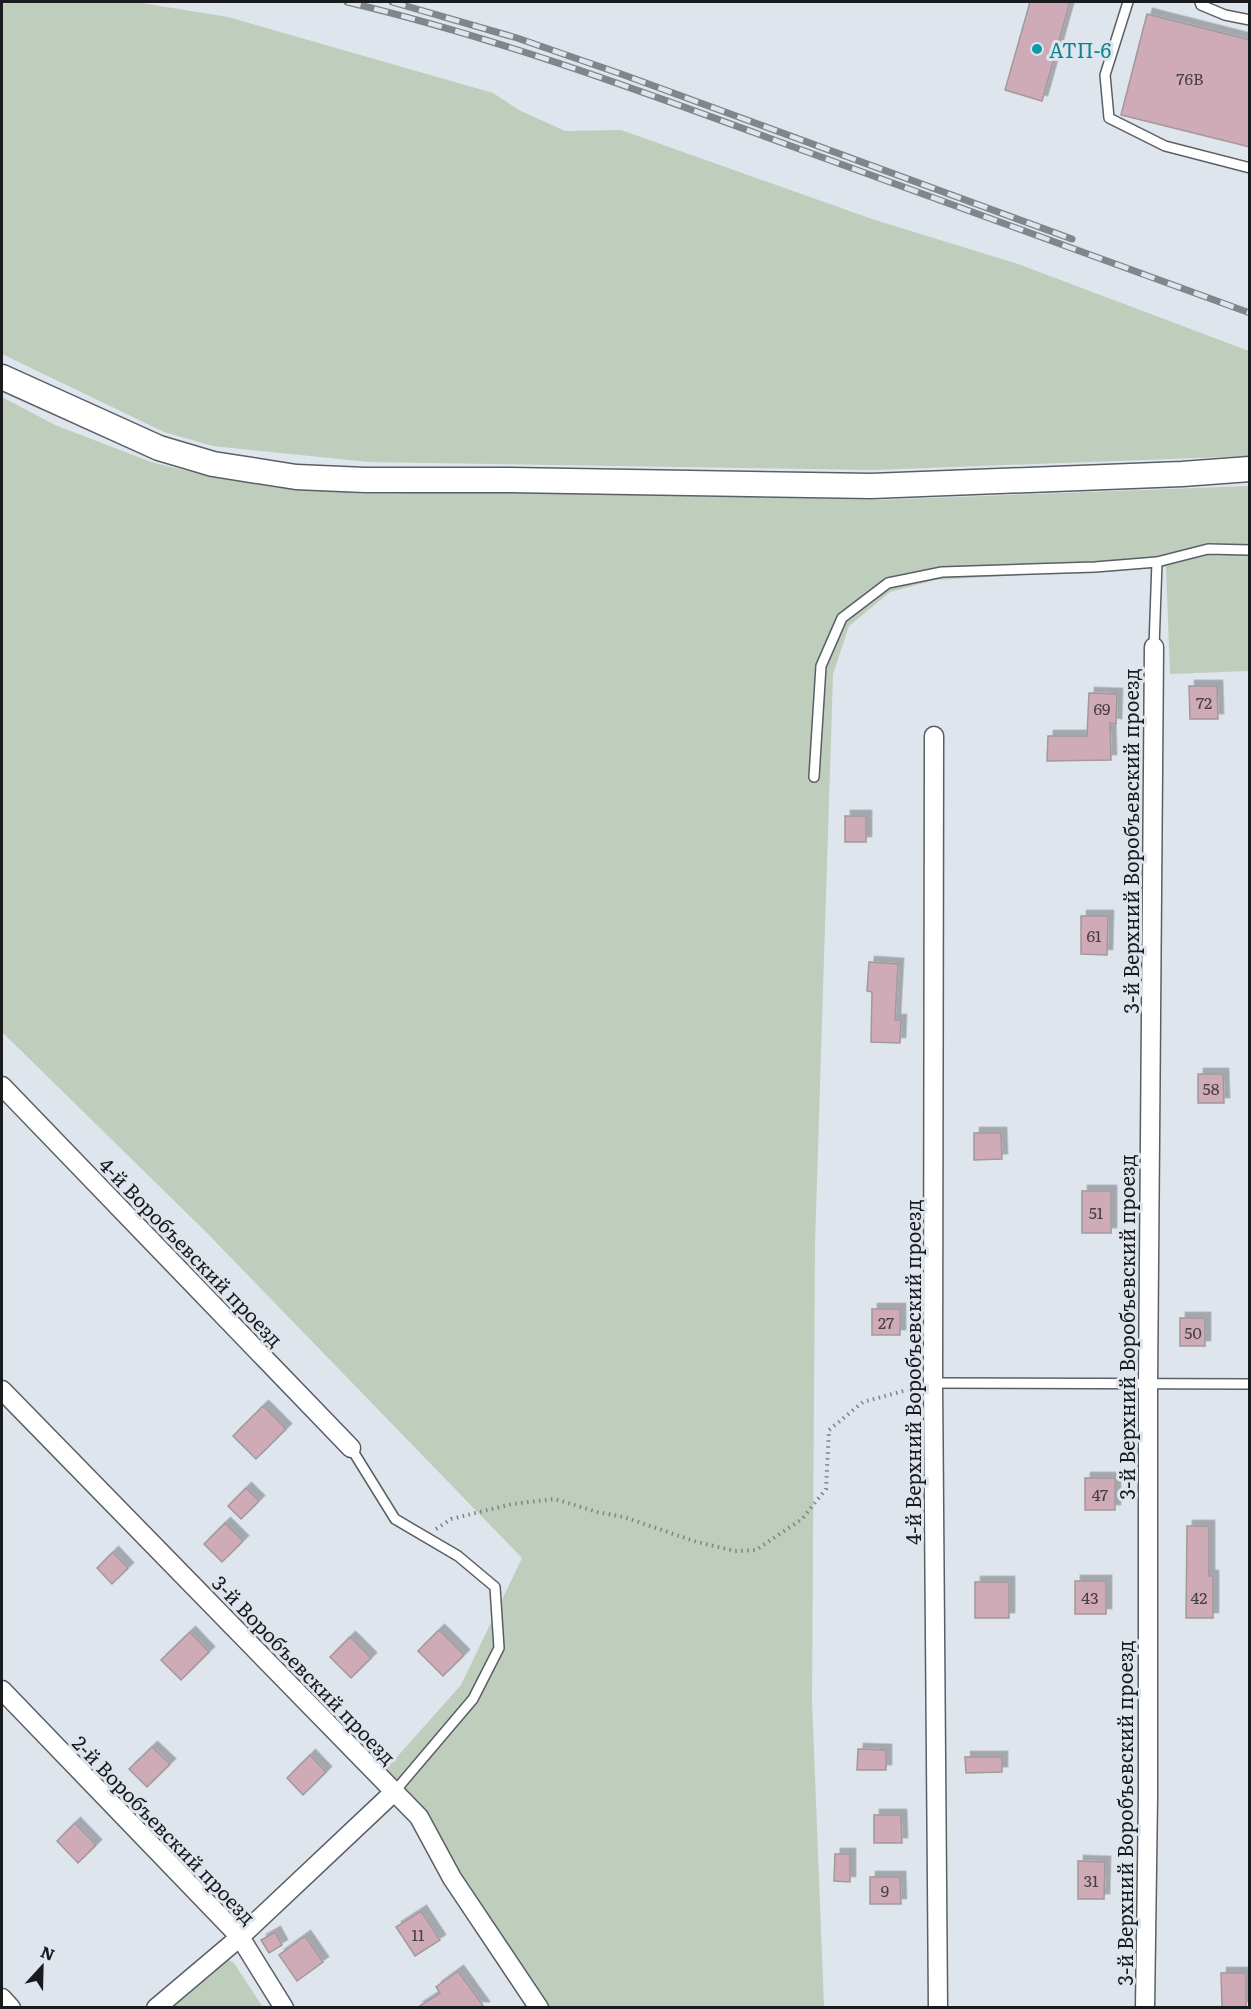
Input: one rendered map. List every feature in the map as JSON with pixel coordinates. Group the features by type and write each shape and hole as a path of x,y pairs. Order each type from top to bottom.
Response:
{"street":[{"path":"2,377 159,448 213,464 296,477 365,480 871,486 1250,469"},
{"name":"3-й Верхний Воробъевский проезд","path":"1145,2007 1154,647"},
{"name":"4-й Верхний Воробъевский проезд","path":"934,736 933,1383 938,2007"},
{"name":"4-й Воробъевский проезд","path":"2,1086 351,1448"},
{"name":"3-й Воробъевский проезд","path":"2,1390 419,1817 452,1878 539,2007"},
{"name":"2-й Воробъевский проезд","path":"2,1690 240,1937 284,2007"},
{"path":"156,2007 240,1937 395,1791"},
{"path":"2,1998 11,2007"}],"lane":[{"path":"1128,2 1106,75 1109,118 1165,146 1250,168"},
{"path":"1200,2 1201,5 1225,15 1250,20"},
{"path":"814,777 821,666 842,618 888,584 942,572 1095,567 1157,562 1208,549 1250,550"},
{"path":"1154,647 1157,562"},
{"path":"933,1383 1250,1384"},
{"path":"351,1448 395,1519 458,1556 495,1587 499,1648 473,1699 395,1791"}],"path":[{"path":"425,1536 451,1520 512,1504 555,1499 597,1512 624,1517 707,1544 735,1551 756,1550 802,1519 826,1490 829,1430 863,1402 933,1383"}],"green space":[{"path":"2,2 135,2 228,17 493,93 519,110 565,131 621,130 875,220 1018,264 1249,351 1249,456 874,470 369,462 213,446 164,432 2,354"},
{"path":"2,397 55,425 151,462 212,477 365,494 512,491 877,500 1249,486 1249,671 1170,674 1166,567 935,580 890,592 849,626 833,674 815,1244 812,1700 824,2007 539,2007 452,1878 379,1777 461,1685 522,1558 206,1232 2,1032"},
{"path":"225,1958 234,1963 262,2006 171,2008"}],"building":[{"name":"АТП-6","path":"1030,2 1070,2 1042,101 1005,90"},
{"path":"1147,14 1250,40 1250,147 1121,115"},
{"path":"1189,686 1217,686 1218,719 1190,719"},
{"path":"1089,693 1117,694 1116,724 1110,723 1111,760 1047,761 1048,736 1087,736"},
{"path":"845,816 866,816 866,842 845,842"},
{"path":"1081,916 1108,916 1107,955 1081,954"},
{"path":"869,962 898,964 895,1020 901,1020 900,1043 871,1042 872,992 867,991"},
{"path":"1198,1074 1223,1074 1224,1103 1198,1103"},
{"path":"974,1133 1001,1133 1002,1159 974,1160"},
{"path":"1082,1191 1111,1191 1111,1233 1082,1233"},
{"path":"872,1309 900,1309 900,1335 872,1335"},
{"path":"1180,1318 1205,1318 1205,1346 1180,1346"},
{"path":"263,1406 286,1429 256,1459 233,1436"},
{"path":"1085,1478 1115,1478 1115,1510 1085,1510"},
{"path":"246,1488 259,1501 241,1519 228,1506"},
{"path":"225,1523 243,1541 222,1562 204,1544"},
{"path":"1187,1526 1209,1526 1209,1576 1213,1576 1213,1618 1186,1618"},
{"path":"113,1552 128,1568 112,1584 97,1568"},
{"path":"1075,1581 1106,1581 1106,1614 1075,1614"},
{"path":"975,1582 1009,1582 1009,1618 975,1618"},
{"path":"439,1630 464,1655 443,1676 418,1651"},
{"path":"190,1632 209,1652 181,1680 161,1660"},
{"path":"350,1637 371,1658 351,1678 330,1657"},
{"path":"152,1747 170,1764 147,1787 129,1769"},
{"path":"858,1749 886,1750 886,1770 857,1770"},
{"path":"310,1755 326,1772 303,1795 287,1778"},
{"path":"965,1757 1002,1757 1002,1772 966,1773"},
{"path":"874,1815 901,1815 902,1843 874,1843"},
{"path":"75,1823 96,1845 78,1863 57,1841"},
{"path":"835,1854 850,1854 850,1882 834,1881"},
{"path":"1078,1861 1105,1862 1104,1899 1078,1899"},
{"path":"870,1877 900,1877 901,1904 870,1904"},
{"path":"421,1911 440,1940 415,1956 396,1927"},
{"path":"275,1932 282,1945 269,1953 261,1940"},
{"path":"305,1936 323,1962 297,1981 279,1955"},
{"path":"458,1971 484,2007 418,2007 440,1993 436,1987"},
{"path":"1221,1973 1246,1973 1246,2007 1222,2007"}],"railway":[{"path":"347,2 457,31 620,84 1250,313"},
{"path":"392,2 517,38 624,75 1072,239"}],"place":[{"name":"АТП-6","path":"1037,49"}]}
